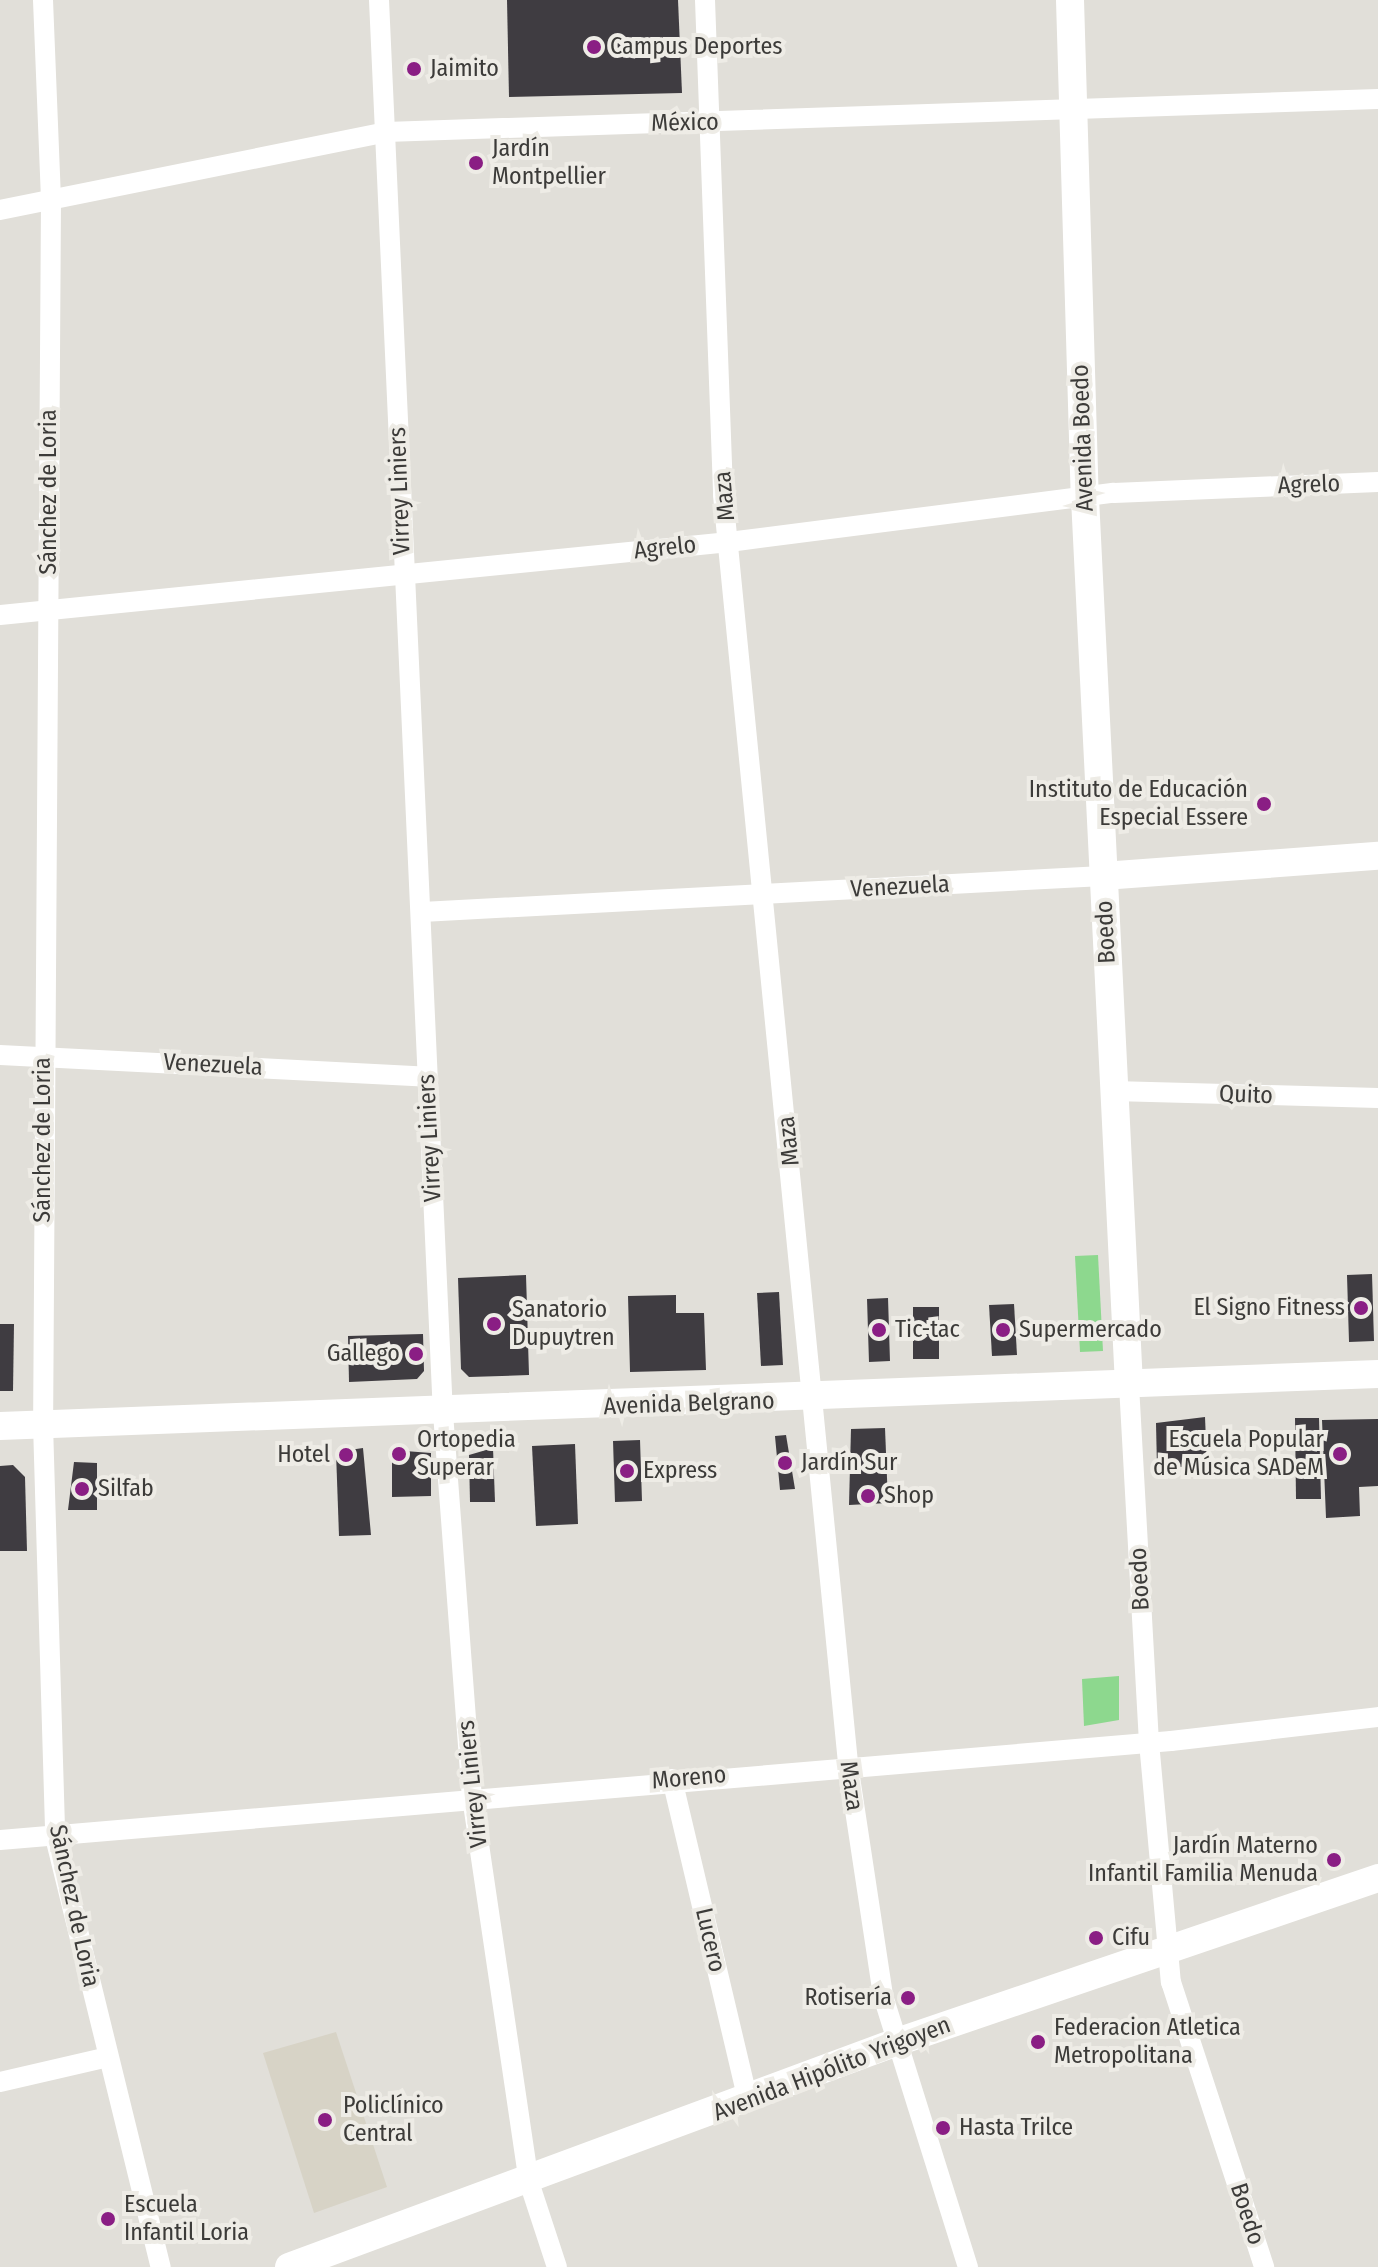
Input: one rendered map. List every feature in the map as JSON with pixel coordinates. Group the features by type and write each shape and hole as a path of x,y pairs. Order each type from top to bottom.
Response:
{"main road":[{"name":"Avenida Boedo","path":"1070,0 1085,498 1103,876"},
{"name":"Venezuela","path":"1103,876 1378,856"},
{"name":"Boedo","path":"1103,876 1129,1385"},
{"name":"Avenida Belgrano","path":"0,1426 443,1413 1378,1374"},
{"name":"Avenida Hipólito Yrigoyen","path":"289,2267 748,2101 894,2043 1378,1878"}],"street":[{"name":"Sánchez de Loria","path":"43,0 51,200 43,1424 55,1837 161,2267"},
{"name":"Virrey Liniers","path":"379,0 443,1413 472,1797 529,2182 557,2267"},
{"name":"Maza","path":"705,0 729,542 848,1764 894,2043 968,2267"},
{"name":"México","path":"0,210 386,132 1073,112 1378,99"},
{"name":"Agrelo","path":"0,615 729,542 1085,498 1378,482"},
{"name":"Venezuela","path":"422,912 1103,876"},
{"name":"Venezuela","path":"0,1055 427,1077"},
{"name":"Quito","path":"1113,1091 1378,1098"},
{"name":"Boedo","path":"1129,1385 1149,1742 1171,1982 1264,2267"},
{"name":"Moreno","path":"0,1840 672,1779 1149,1742 1378,1717"},
{"name":"Lucero","path":"672,1779 748,2101"},
{"path":"0,2082 108,2057"}],"shaded area":[{"name":"Policlínico Central","path":"336,2032 387,2187 314,2213 263,2053"}],"green space":[{"path":"1098,1255 1103,1351 1080,1352 1075,1256"},
{"path":"1119,1676 1119,1720 1084,1726 1082,1679"}],"building":[{"name":"Campus Deportes","path":"507,0 678,0 682,93 509,97"},
{"name":"El Signo Fitness","path":"1372,1274 1374,1341 1349,1342 1347,1275"},
{"name":"Sanatorio Dupuytren","path":"526,1275 529,1375 469,1377 461,1369 458,1278"},
{"path":"779,1292 783,1365 761,1366 757,1293"},
{"name":"Sanatorio Dupuytren","path":"676,1295 676,1313 704,1313 706,1370 630,1372 628,1296"},
{"name":"Tic-tac","path":"888,1298 890,1361 869,1362 867,1299"},
{"name":"Supermercado","path":"1014,1304 1017,1355 992,1356 989,1305"},
{"path":"913,1307 939,1307 939,1359 913,1359"},
{"path":"0,1324 14,1324 13,1391 0,1391"},
{"path":"423,1334 424,1371 417,1379 349,1382 348,1336"},
{"path":"1205,1417 1207,1466 1157,1468 1156,1423"},
{"path":"1295,1418 1319,1418 1321,1499 1296,1499"},
{"name":"Escuela Popular de Música SADeM","path":"1378,1419 1378,1486 1359,1487 1360,1516 1326,1518 1322,1420"},
{"path":"885,1428 888,1503 849,1505 851,1429"},
{"name":"Jardín Sur","path":"786,1435 795,1489 780,1490 775,1436"},
{"name":"Express","path":"640,1440 642,1501 615,1502 613,1441"},
{"path":"575,1444 578,1524 536,1526 532,1446"},
{"path":"363,1448 371,1535 339,1536 336,1452"},
{"path":"493,1448 495,1502 470,1502 469,1455"},
{"path":"392,1450 431,1453 431,1496 392,1497"},
{"name":"Silfab","path":"74,1462 97,1463 97,1510 68,1510"},
{"path":"13,1465 25,1477 27,1551 0,1551 0,1466"}],"place":[{"name":"Campus Deportes","path":"594,47"},
{"name":"Jaimito","path":"414,69"},
{"name":"Jardín Montpellier","path":"476,163"},
{"name":"Instituto de Educación Especial Essere","path":"1264,804"},
{"name":"El Signo Fitness","path":"1361,1308"},
{"name":"Sanatorio Dupuytren","path":"494,1324"},
{"name":"Tic-tac","path":"879,1330"},
{"name":"Supermercado","path":"1003,1330"},
{"name":"Gallego","path":"416,1354"},
{"name":"Ortopedia Superar","path":"399,1454"},
{"name":"Escuela Popular de Música SADeM","path":"1340,1454"},
{"name":"Hotel","path":"346,1455"},
{"name":"Jardín Sur","path":"785,1463"},
{"name":"Express","path":"627,1471"},
{"name":"Silfab","path":"82,1489"},
{"name":"Shop","path":"868,1496"},
{"name":"Jardín Materno Infantil Familia Menuda","path":"1334,1860"},
{"name":"Cifu","path":"1096,1938"},
{"name":"Rotisería","path":"908,1998"},
{"name":"Federacion Atletica Metropolitana","path":"1038,2042"},
{"name":"Policlínico Central","path":"325,2120"},
{"name":"Hasta Trilce","path":"943,2128"},
{"name":"Escuela Infantil Loria","path":"108,2219"}]}
